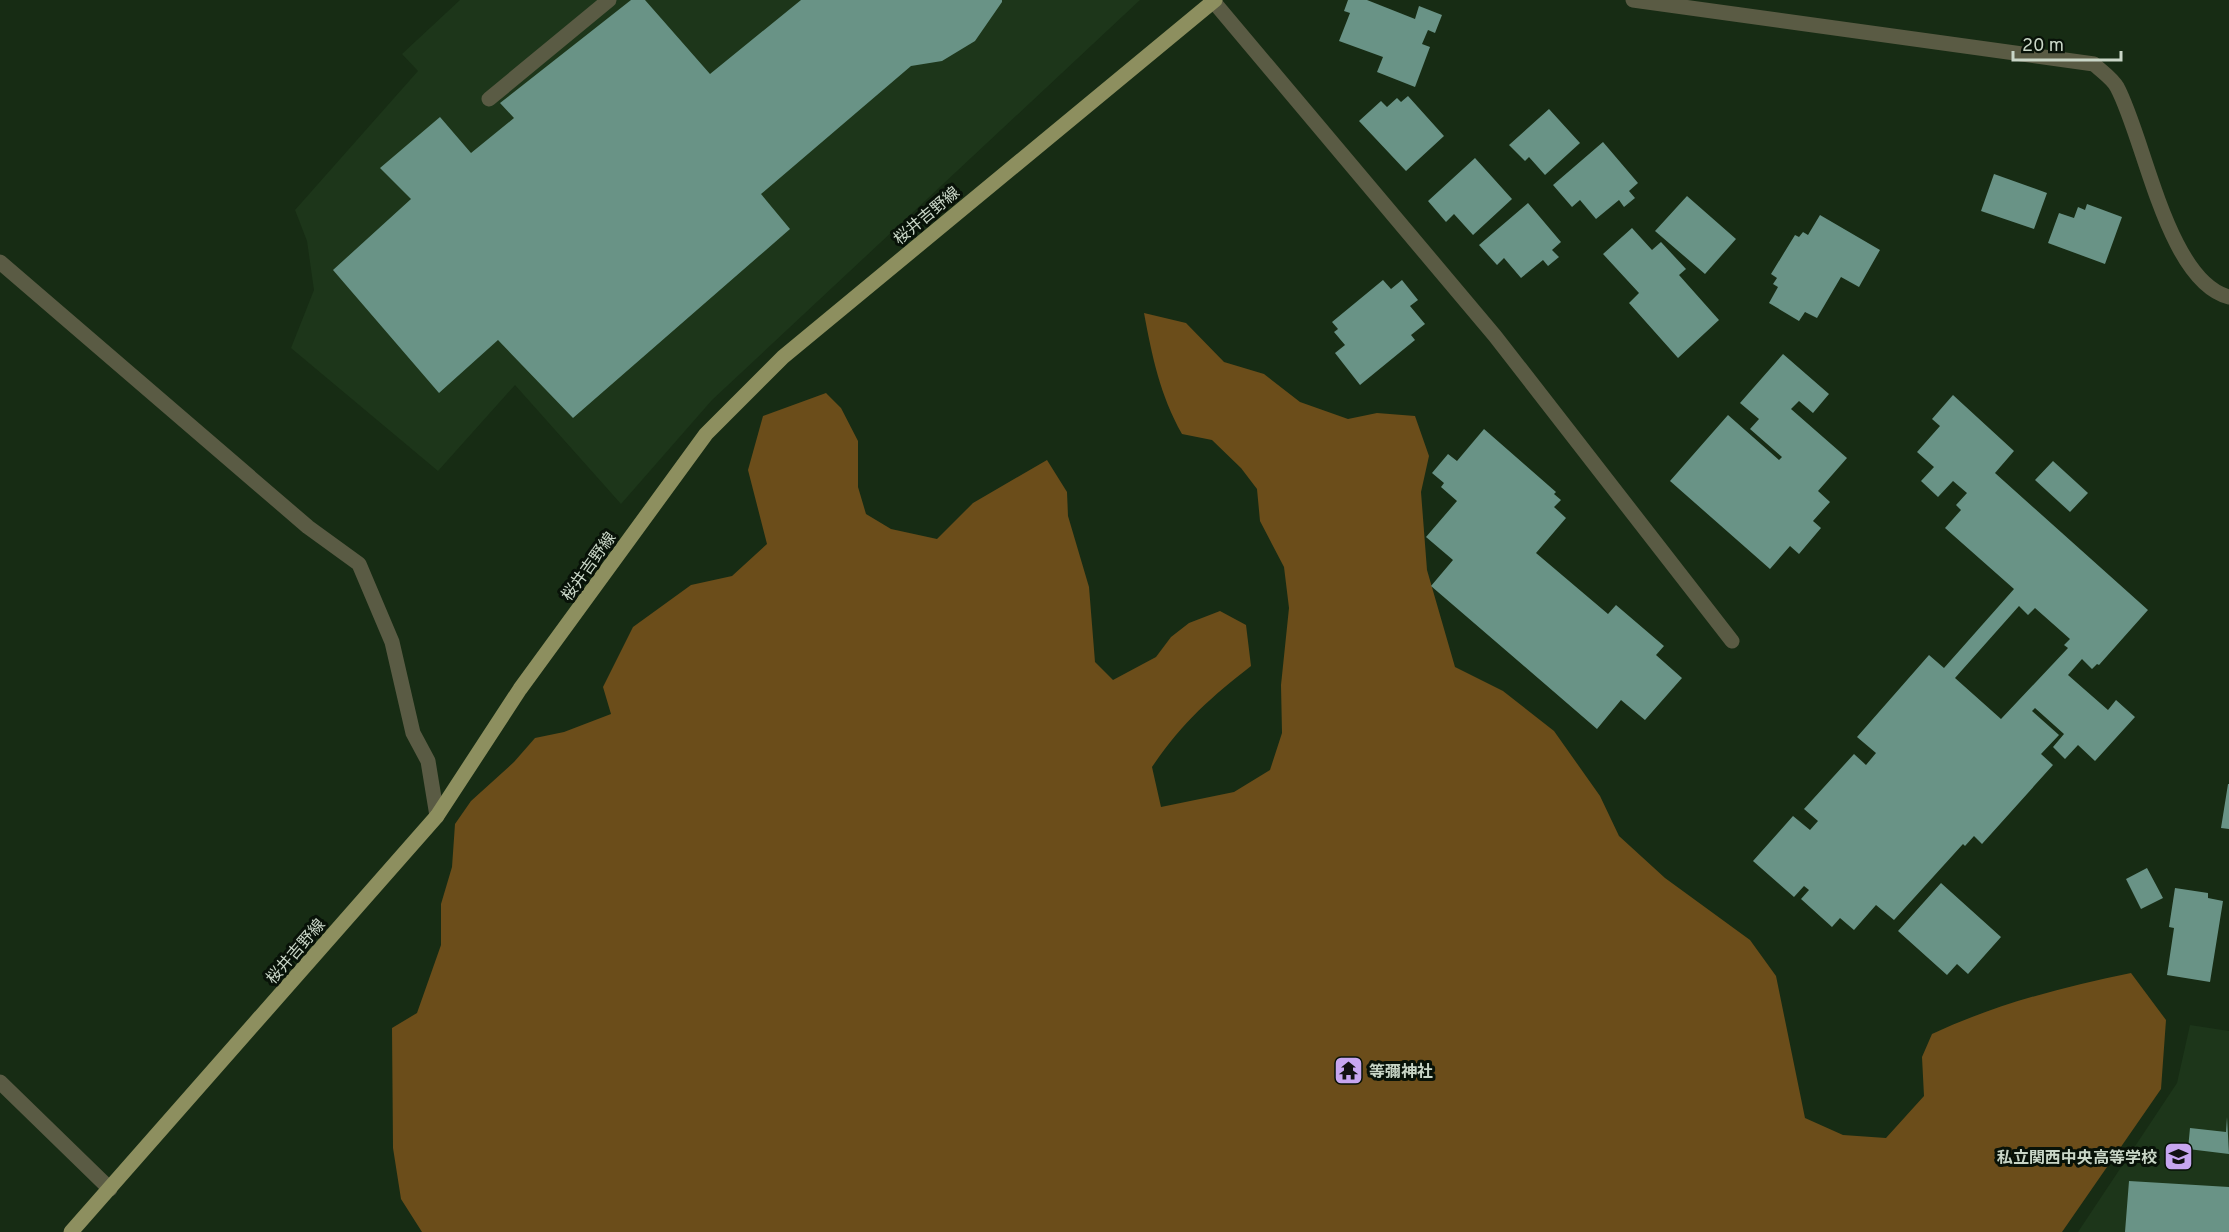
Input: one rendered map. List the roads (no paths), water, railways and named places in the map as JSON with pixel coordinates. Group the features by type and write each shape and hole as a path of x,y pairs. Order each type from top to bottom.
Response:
{"main road":[{"name":"桜井吉野線","path":"71,1232 437,816 520,689 706,434 783,357 1214,0"}],"street":[{"path":"489,99 592,5 609,0"},
{"path":"1214,0 1495,336 1732,641"},
{"path":"1633,0 2094,64 2116,84 2169,228 2195,274 2229,297"},
{"path":"0,261 308,527 359,564 392,642 413,733 428,761 437,816"},
{"path":"0,1082 110,1189"}],"place":[{"name":"等彌神社","path":"1348,1071"},
{"name":"私立関西中央高等学校","path":"2178,1157"}]}
